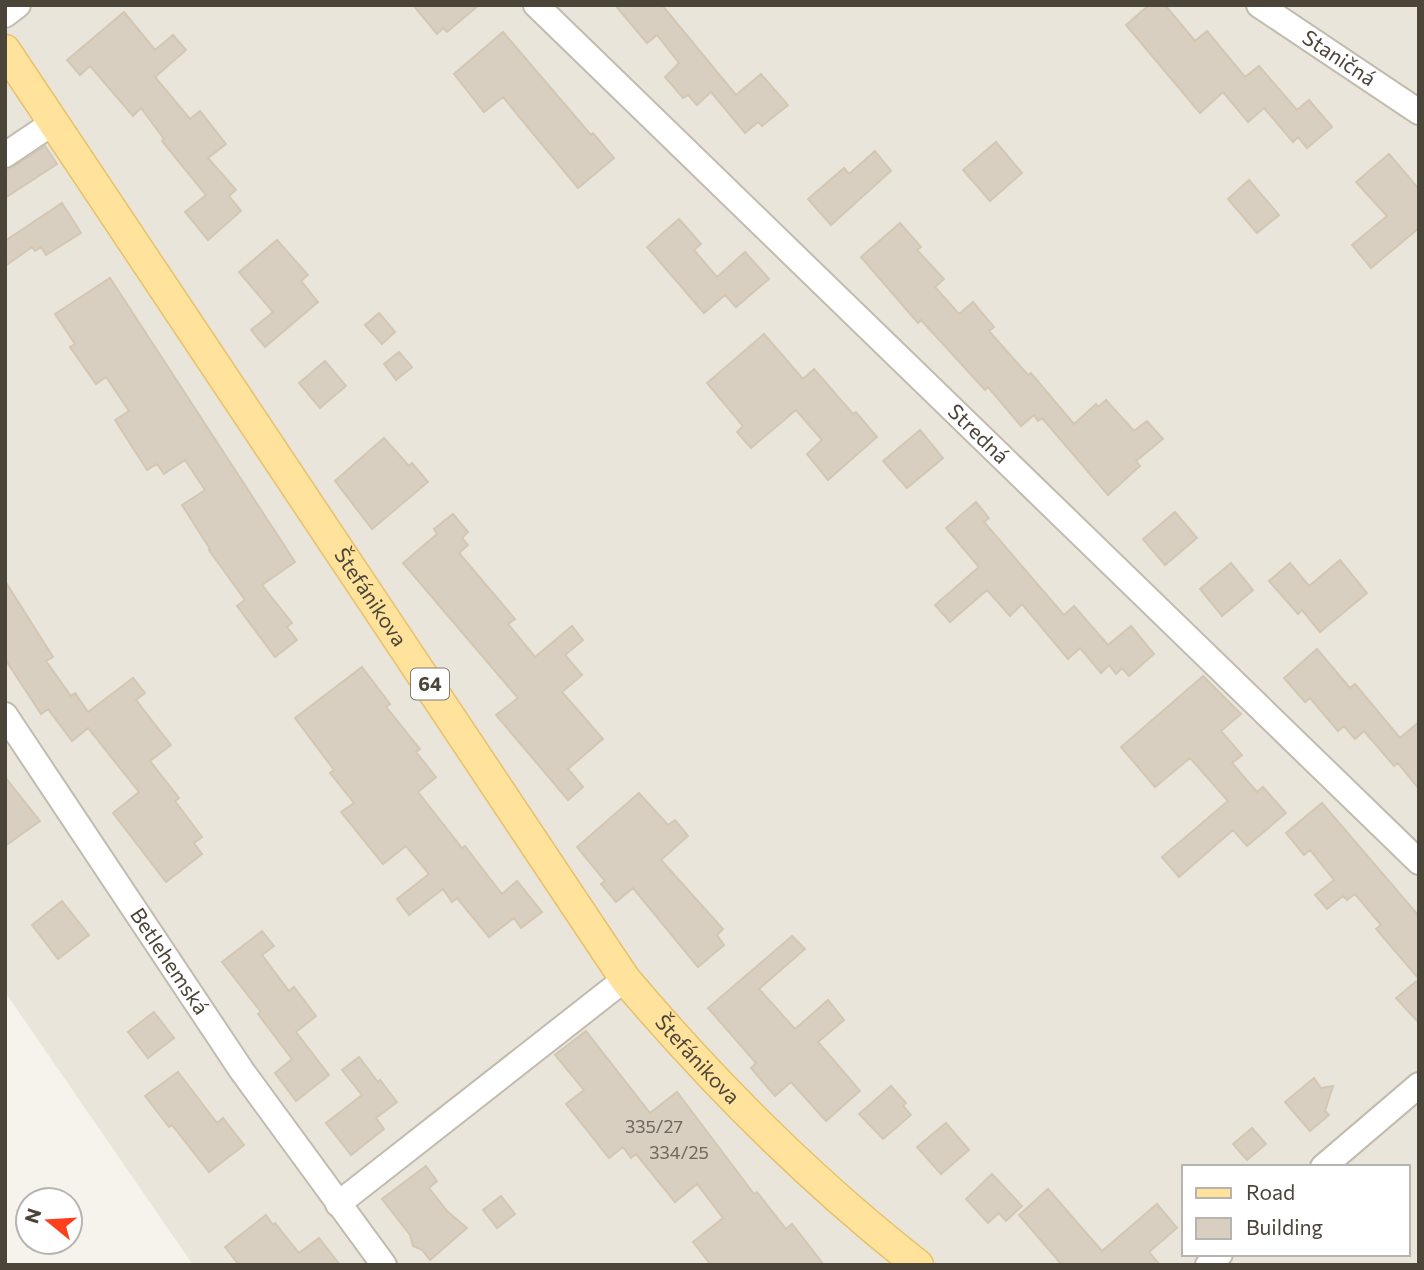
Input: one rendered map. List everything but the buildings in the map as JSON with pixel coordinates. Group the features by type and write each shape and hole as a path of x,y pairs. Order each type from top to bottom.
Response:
{"main road":[{"name":"Štefánikova","path":"5,50 625,979 715,1080 771,1136 839,1200 918,1265"}],"street":[{"path":"5,15 18,5"},
{"name":"Stredná","path":"536,5 1419,862"},
{"name":"Staničná","path":"1259,5 1419,112"},
{"path":"5,155 54,121"},
{"name":"Betlehemská","path":"5,715 242,1071 384,1265"},
{"path":"338,1204 625,979"},
{"path":"1325,1165 1419,1085"}],"shaded area":[{"path":"5,5 1419,5 1419,1265 193,1265 5,992"}]}
